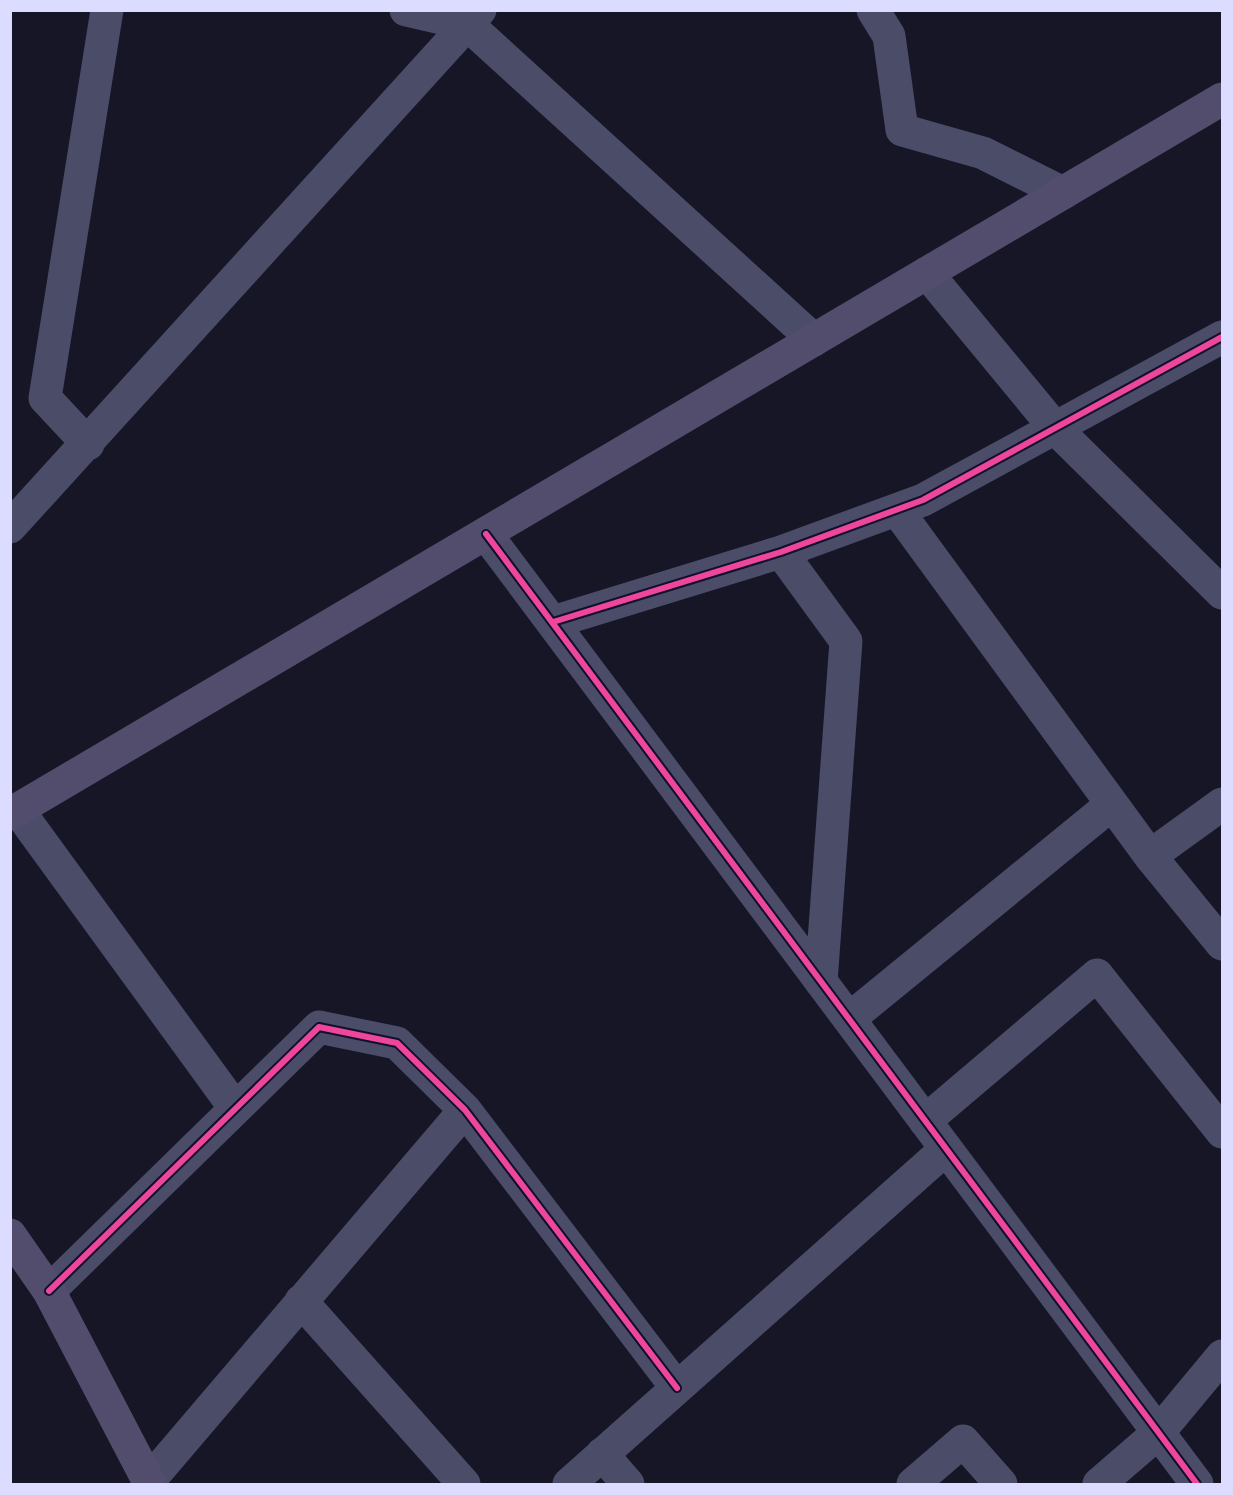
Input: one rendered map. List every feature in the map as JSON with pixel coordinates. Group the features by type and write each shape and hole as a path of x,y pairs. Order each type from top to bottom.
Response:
{"main road":[{"path":"14,812 1222,99"},
{"path":"16,1253 50,1291 149,1483"}],"street":[{"path":"88,444 45,398 107,10"},
{"path":"406,10 473,17 814,340"},
{"path":"873,10 889,36 902,130 983,153 1064,193"},
{"path":"10,527 88,444 473,17"},
{"path":"927,273 1055,428 1222,592"},
{"path":"553,622 782,552 923,500 1222,337"},
{"path":"897,510 1150,856 1222,944"},
{"path":"486,534 1197,1485"},
{"path":"782,552 846,641 822,982"},
{"path":"849,1019 1113,804"},
{"path":"1150,856 1222,804"},
{"path":"14,812 235,1108"},
{"path":"925,1121 1097,975 1222,1132"},
{"path":"50,1291 319,1027 397,1043 465,1110 677,1388"},
{"path":"149,1483 465,1110"},
{"path":"568,1485 946,1149"},
{"path":"301,1301 464,1485"},
{"path":"1099,1485 1158,1432 1222,1356"},
{"path":"913,1485 963,1441 1001,1485"},
{"path":"602,1454 628,1485"}],"cycle path":[{"path":"553,622 781,552 923,500 1222,337"},
{"path":"486,534 1197,1484"},
{"path":"49,1291 319,1027 397,1043 465,1110 677,1388"}]}
